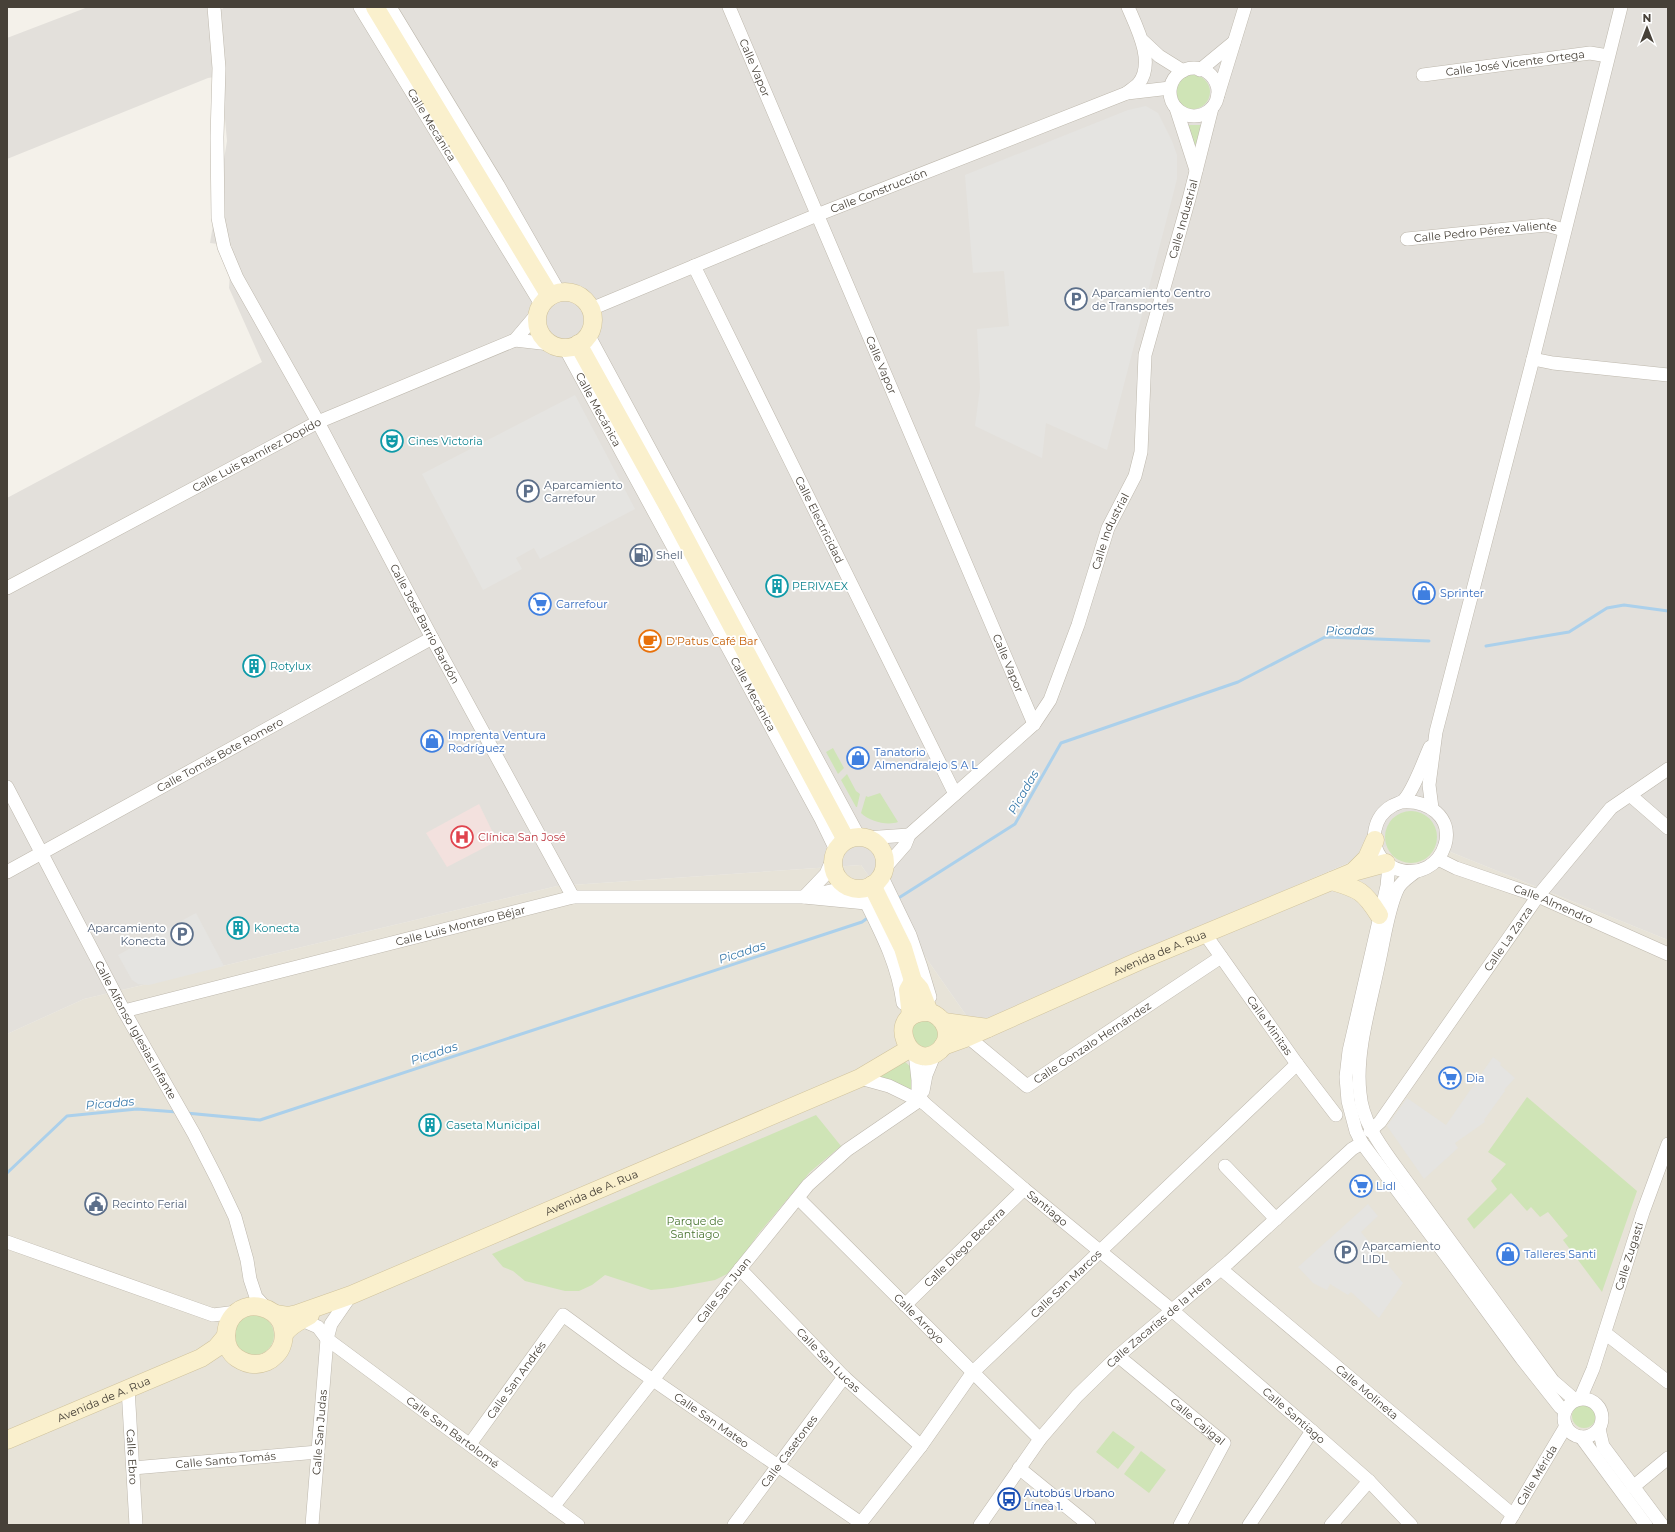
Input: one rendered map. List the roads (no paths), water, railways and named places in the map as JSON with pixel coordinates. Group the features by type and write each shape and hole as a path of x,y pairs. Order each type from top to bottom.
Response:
{"street":[{"name":"Calle José Barrio Bardón","path":"214,7 219,68 217,137 218,218 224,247 237,278 318,422 432,638 573,897"},
{"name":"Calle Mecánica","path":"360,7 547,301"},
{"path":"375,7 547,301"},
{"path":"390,7 498,185 547,301"},
{"name":"Calle Vapor","path":"729,7 817,215 839,262 1034,724"},
{"path":"1127,93 1139,82 1145,67 1143,41 1128,7"},
{"name":"Calle Industrial","path":"876,896 905,845 909,835 1034,724 1050,700 1078,625 1108,528 1135,476 1141,452 1145,355 1214,102 1236,40 1245,7"},
{"path":"1432,808 1429,785 1436,732 1533,359 1564,230 1621,7"},
{"path":"1200,70 1236,40"},
{"path":"1143,41 1159,56 1183,71"},
{"name":"Calle José Vicente Ortega","path":"1423,75 1590,53 1608,56"},
{"path":"1191,69 1200,70 1212,77 1215,83 1214,102 1206,113 1198,116 1190,116 1182,113 1176,108 1170,96 1170,88 1177,75 1183,71 1191,69"},
{"name":"Calle Construcción","path":"591,308 817,215 1127,93 1170,88"},
{"name":"Calle Industrial","path":"1176,108 1196,170"},
{"name":"Calle Pedro Pérez Valiente","path":"1407,239 1546,225 1564,230"},
{"name":"Calle Electricidad","path":"694,266 955,794"},
{"path":"569,292 579,295 591,308 593,321 592,329 570,343 543,339 535,321 547,301 569,292"},
{"name":"Calle Luis Ramírez Dopido","path":"515,340 547,301"},
{"name":"Calle Luis Ramírez Dopido","path":"7,588 318,422 515,340 570,343"},
{"path":"570,343 669,508 848,844"},
{"path":"1533,359 1553,364 1668,374"},
{"name":"Calle Tomás Bote Romero","path":"7,872 432,638"},
{"path":"1402,802 1412,788 1436,732"},
{"name":"Calle La Zarza","path":"1370,1131 1380,1122 1538,896 1611,808 1668,769"},
{"name":"Calle Alfonso Iglesias Infante","path":"7,788 124,1011 194,1134 235,1218 256,1297 270,1311"},
{"path":"1630,795 1668,828"},
{"path":"1415,872 1401,870 1387,864 1377,850 1375,840 1375,830 1381,816 1392,805 1402,802 1413,801 1423,803 1432,808 1439,815 1443,823 1446,832 1446,842 1438,859 1424,869 1415,872 1403,881 1398,888 1389,918 1359,1059 1360,1093 1370,1131 1553,1381 1578,1400"},
{"path":"804,897 826,874 848,844 909,835"},
{"name":"Avenida de A. Rua","path":"1353,872 1367,858 1375,840"},
{"path":"848,844 873,841 879,846 884,861 876,896 901,987 906,1023"},
{"path":"848,844 834,868 836,874 839,879 876,896 914,948 936,1016"},
{"name":"Calle Almendro","path":"1438,859 1456,868 1538,896 1668,954"},
{"path":"1387,864 1387,886 1350,1051 1346,1077 1348,1101 1356,1131 1362,1143 1522,1359 1560,1407 1565,1411"},
{"name":"Avenida de A. Rua","path":"939,1050 1205,934 1353,872 1387,864"},
{"path":"1332,881 1356,888 1366,896 1380,916"},
{"path":"876,896 903,948 913,981 920,989 947,1034 925,1082 922,1101"},
{"name":"Calle Luis Montero Béjar","path":"804,897 876,896"},
{"name":"Calle Luis Montero Béjar","path":"124,1011 573,897 876,896"},
{"name":"Calle Minitas","path":"1205,934 1297,1064 1336,1115"},
{"name":"Calle Gonzalo Hernández","path":"968,1037 1027,1086 1221,956"},
{"path":"913,981 908,990 905,1043 912,1051 922,1055 939,1050"},
{"path":"906,1023 916,1013 988,1028"},
{"name":"Avenida de A. Rua","path":"860,1078 886,1052 906,1023"},
{"path":"912,1051 918,1080 918,1090 922,1101"},
{"name":"Avenida de A. Rua","path":"270,1311 288,1316 324,1306 860,1078 912,1051"},
{"name":"Calle San Marcos","path":"860,1524 921,1446 973,1372 1297,1064"},
{"path":"860,1078 889,1086 922,1101"},
{"name":"Santiago","path":"922,1101 1024,1189 1173,1311"},
{"name":"Calle San Juan","path":"553,1507 740,1268 808,1185 847,1150 922,1101"},
{"name":"Calle Zacarías de la Hera","path":"980,1525 1040,1439 1077,1396 1118,1356 1173,1311 1352,1149 1362,1143"},
{"name":"Calle Zugasti","path":"1578,1400 1593,1369 1643,1212 1668,1144"},
{"path":"1225,1166 1276,1219"},
{"name":"Calle Diego Becerra","path":"905,1304 1024,1189"},
{"name":"Calle Arroyo","path":"798,1198 1040,1439"},
{"path":"7,1242 213,1315 254,1306 270,1311 282,1323 284,1334 282,1345 276,1355 267,1362 256,1364 244,1362 235,1356 228,1347 226,1333 230,1319 241,1310"},
{"name":"Calle San Lucas","path":"740,1268 844,1377 921,1446"},
{"name":"Calle Molineta","path":"1221,1269 1510,1520"},
{"name":"Calle Alfonso Iglesias Infante","path":"241,1310 250,1279"},
{"name":"Calle San Judas","path":"312,1525 327,1339 331,1324 351,1295"},
{"path":"324,1306 331,1324"},
{"name":"Avenida de A. Rua","path":"284,1334 290,1327 324,1306"},
{"name":"Calle Santiago","path":"1173,1311 1369,1481 1411,1525"},
{"path":"213,1315 226,1333"},
{"name":"Calle San Mateo","path":"563,1315 652,1380 777,1465 860,1524"},
{"name":"Calle San Andrés","path":"470,1444 563,1315"},
{"path":"302,1320 318,1327 327,1339"},
{"name":"Avenida de A. Rua","path":"7,1440 201,1358 216,1348 226,1333"},
{"path":"1605,1334 1668,1382"},
{"name":"Calle San Bartolomé","path":"327,1339 578,1525"},
{"name":"Avenida de A. Rua","path":"201,1358 220,1355 235,1356"},
{"name":"Calle Cajigal","path":"1118,1356 1224,1443 1180,1525"},
{"name":"Calle Zugasti","path":"1593,1369 1595,1403"},
{"name":"Calle Casetones","path":"734,1525 777,1465 844,1377"},
{"name":"Calle Ebro","path":"128,1388 136,1525"},
{"path":"1599,1429 1594,1434 1581,1437 1575,1435 1566,1426 1564,1416 1565,1411 1578,1400 1585,1399 1595,1403 1602,1412 1599,1429 1603,1446 1662,1525"},
{"name":"Calle Mérida","path":"1510,1520 1566,1426"},
{"path":"1250,1525 1312,1431"},
{"path":"1581,1437 1646,1525"},
{"name":"Calle Santo Tomás","path":"133,1468 318,1452"},
{"path":"1633,1487 1668,1458"},
{"path":"1019,1468 1076,1520 1089,1525"},
{"path":"1331,1525 1369,1481"}],"waterway":[{"name":"Picadas","path":"1486,646 1569,632 1607,608 1624,605 1668,611"},
{"name":"Picadas","path":"897,899 1015,824 1061,743 1238,682 1325,637 1429,641"},
{"name":"Picadas","path":"186,1113 260,1120 862,922 869,917"},
{"name":"Picadas","path":"7,1173 67,1116 137,1109 177,1112"}],"place":[{"name":"Aparcamiento Centro de Transportes","path":"1076,299"},
{"name":"Cines Victoria","path":"392,441"},
{"name":"Aparcamiento Carrefour","path":"528,491"},
{"name":"Shell","path":"641,555"},
{"name":"PERIVAEX","path":"777,586"},
{"name":"Sprinter","path":"1424,593"},
{"name":"Carrefour","path":"540,604"},
{"name":"D'Patus Café Bar","path":"650,641"},
{"name":"Rotylux","path":"254,666"},
{"name":"Imprenta Ventura Rodríguez","path":"432,741"},
{"name":"Tanatorio Almendralejo S A L","path":"858,758"},
{"name":"Clínica San José","path":"462,837"},
{"name":"Konecta","path":"238,928"},
{"name":"Aparcamiento Konecta","path":"182,934"},
{"name":"Dia","path":"1450,1078"},
{"name":"Caseta Municipal","path":"430,1125"},
{"name":"Lidl","path":"1361,1186"},
{"name":"Recinto Ferial","path":"96,1204"},
{"name":"Aparcamiento LIDL","path":"1346,1252"},
{"name":"Talleres Santi","path":"1508,1254"},
{"name":"Autobús Urbano Línea 1.","path":"1009,1499"}],"park label":[{"name":"Parque de Santiago","path":"695,1227"}]}
